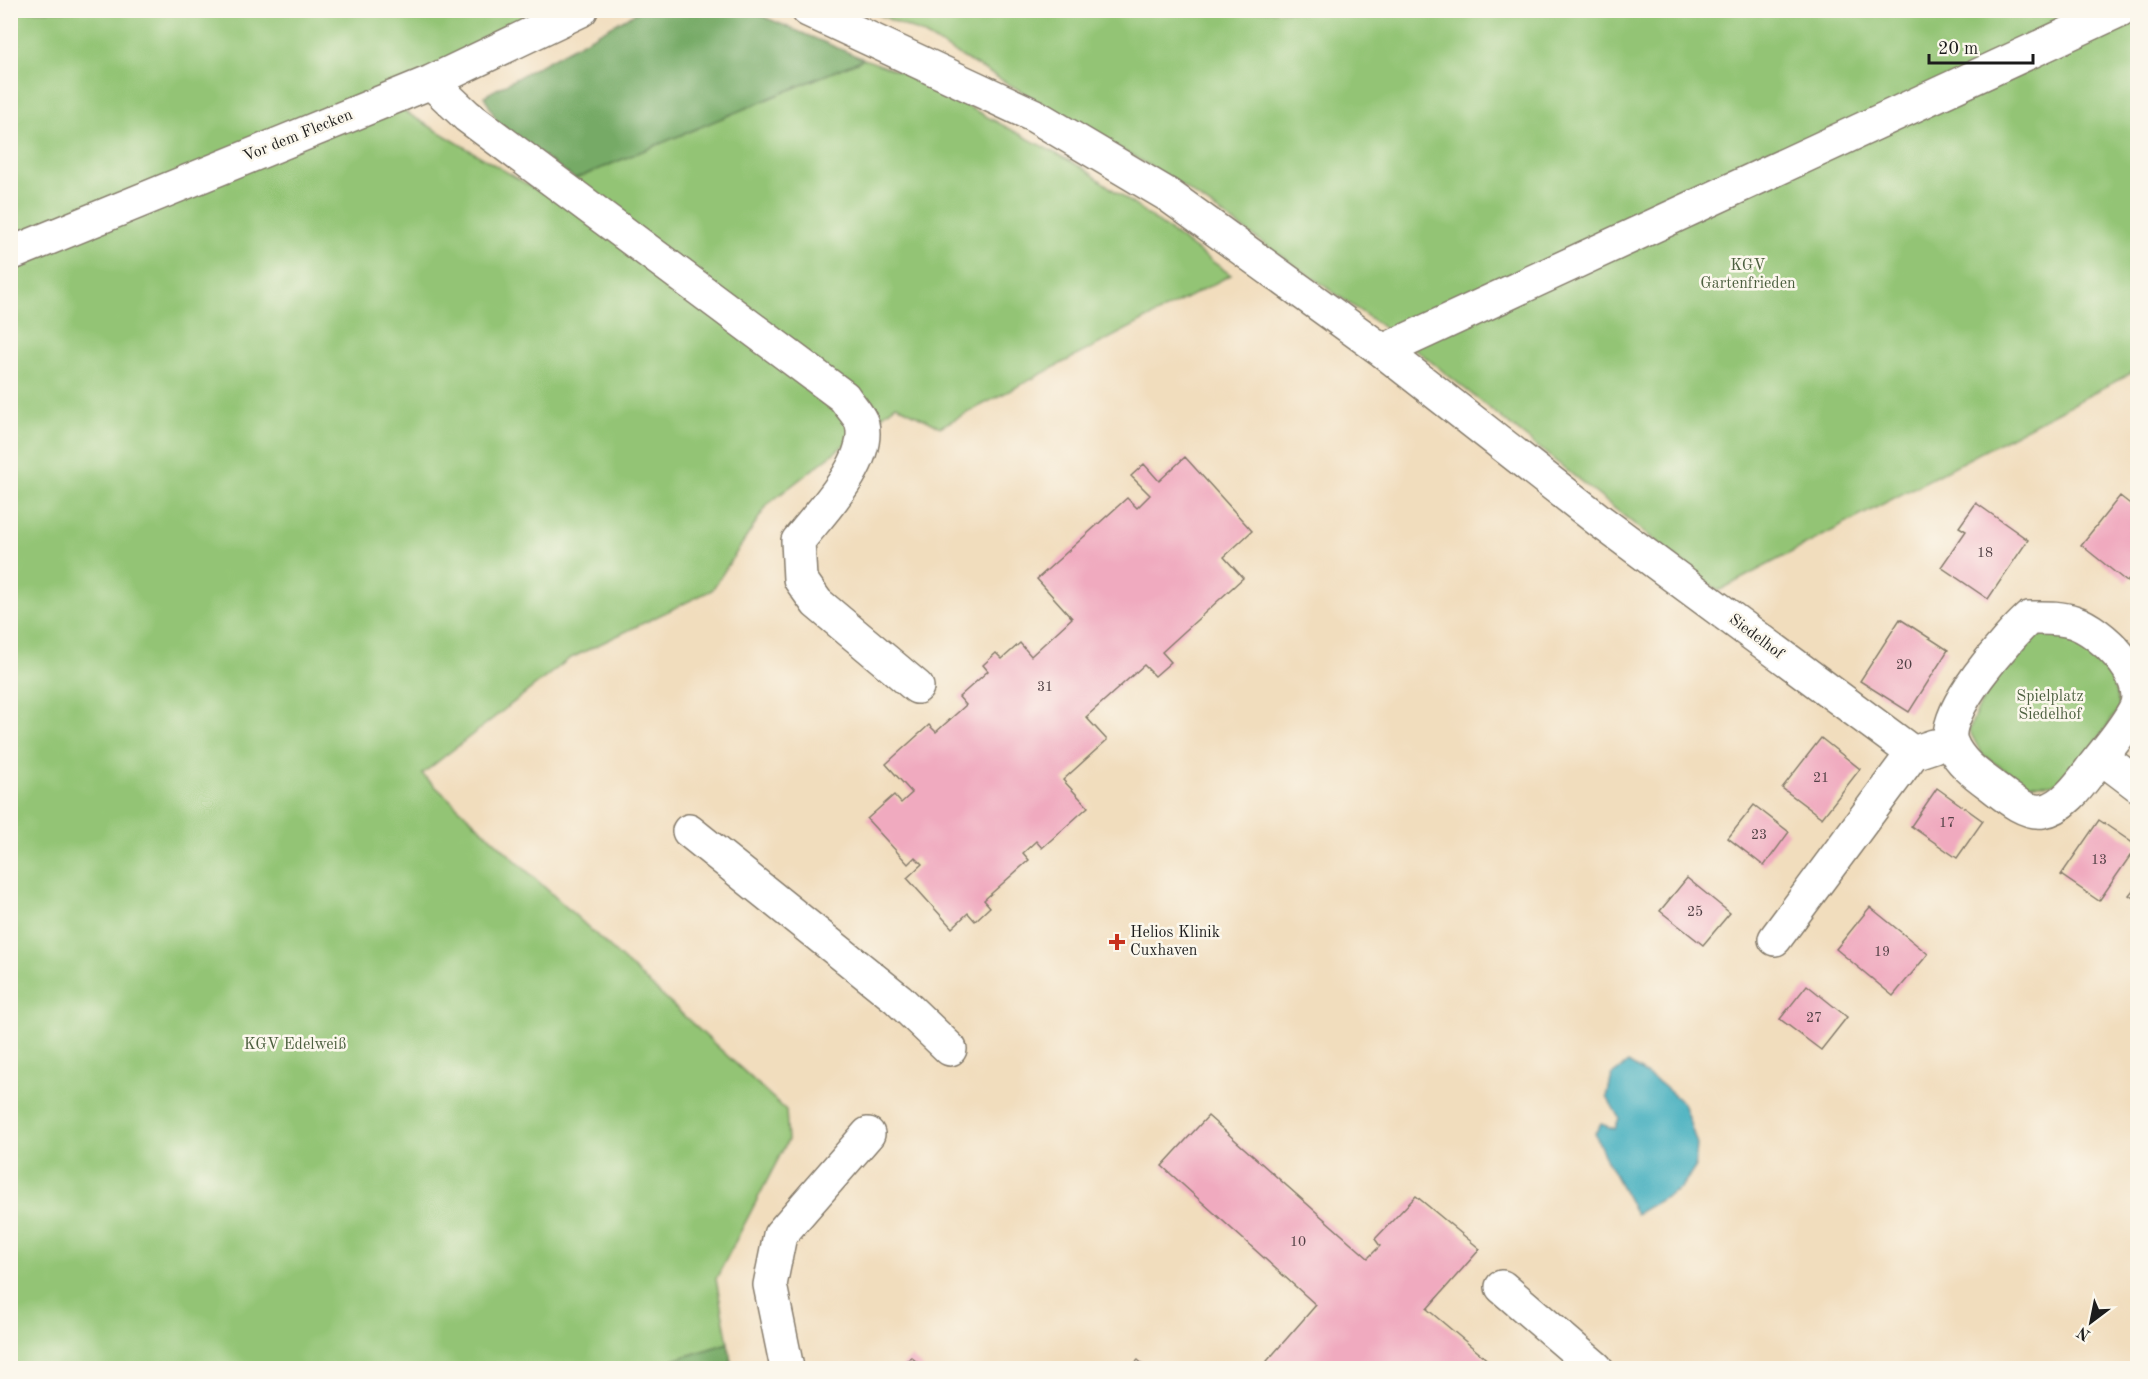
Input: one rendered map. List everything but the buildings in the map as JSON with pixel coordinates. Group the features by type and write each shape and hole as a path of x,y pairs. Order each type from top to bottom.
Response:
{"street":[{"name":"Vor dem Flecken","path":"10,254 431,82 581,10"},
{"name":"Siedelhof","path":"808,10 1035,116 1168,195 1383,351 1600,522 1913,753"},
{"path":"1383,351 2120,10"},
{"path":"431,82 467,116 844,397 862,424 860,455 840,487 798,541 800,579 818,603 917,687"},
{"path":"2029,618 2057,618 2076,622 2106,643 2127,664 2137,683 2136,706 2101,758 2058,806 2041,812 2015,803 1979,775 1962,760 1950,740 1951,728 1971,685 2009,636 2029,618"},
{"path":"1775,939 1913,753 1950,740"},
{"path":"2101,758 2138,784"},
{"path":"689,831 898,999 950,1049"},
{"path":"787,1368 770,1285 780,1235 868,1134"},
{"path":"1502,1287 1596,1368"}],"green space":[{"name":"KGV Edelweiß","path":"10,11 562,11 375,94 542,193 864,59 909,75 1083,168 1231,275 940,427 896,405 768,504 712,590 569,659 422,774 786,1110 788,1140 716,1279 728,1343 648,1368 11,1368"},
{"path":"639,11 750,11 864,59 575,179 499,125 484,96"},
{"name":"KGV Gartenfrieden","path":"870,11 2137,11 2137,370 1718,591 1424,356 1172,179 921,33"},
{"name":"Spielplatz Siedelhof","path":"2054,629 2089,653 2112,680 2120,708 2073,775 2053,784 2026,784 1982,755 1969,730 1987,694 2013,656 2032,638"},
{"path":"728,1343 732,1368 648,1368"}],"water":[{"path":"1628,1063 1660,1083 1683,1103 1697,1144 1695,1168 1680,1189 1636,1214 1604,1155 1595,1133 1601,1124 1615,1129 1619,1118 1607,1097 1612,1075"}],"place":[{"name":"Helios Klinik Cuxhaven","path":"1117,942"}]}
